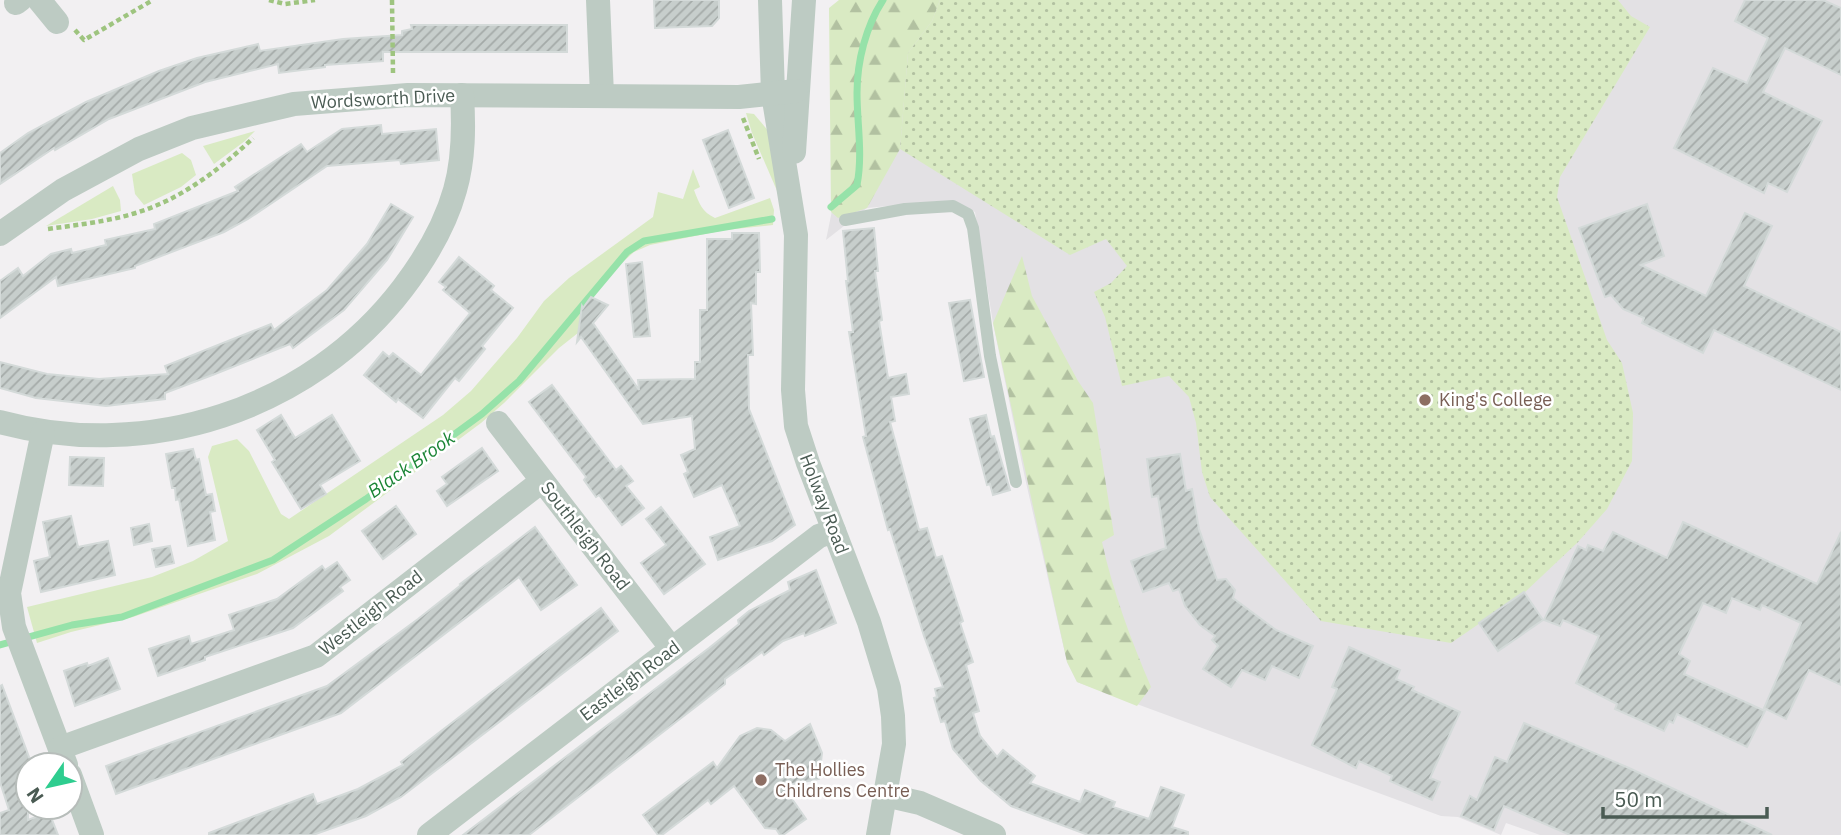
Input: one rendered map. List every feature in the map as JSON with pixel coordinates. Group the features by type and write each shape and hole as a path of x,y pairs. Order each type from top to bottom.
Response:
{"street":[{"path":"598,0 602,95"},
{"path":"25,1 57,22"},
{"path":"770,4 807,1"},
{"name":"Holway Road","path":"785,93 807,1"},
{"name":"Holway Road","path":"770,4 785,93 796,235 793,390 796,426 869,622 888,688 894,744 878,835"},
{"name":"Wordsworth Drive","path":"0,234 97,170 139,149 192,128 271,109 347,98 408,95 739,97 785,93"},
{"path":"0,422 43,432 122,434 178,429 226,415 266,399 331,361 388,308 419,267 433,243 455,190 462,152 463,95"},
{"name":"Southleigh Road","path":"498,423 672,649"},
{"path":"43,432 9,593 14,627 61,751"},
{"name":"Westleigh Road","path":"78,751 316,656 542,481"},
{"name":"Eastleigh Road","path":"429,835 819,536 834,531"},
{"path":"885,795 920,803 994,835"},
{"path":"84,813 92,835"}],"lane":[{"path":"845,220 905,209 953,206 968,214 973,228 990,356 1016,482"}],"path":[{"path":"57,22 69,22 84,40 153,0"},
{"path":"269,0 285,4 315,0"},
{"path":"392,0 393,65"},
{"path":"21,218 33,229 44,229 116,218 155,206 179,194 242,149 267,124 271,109"}],"shaded area":[{"name":"King's College","path":"875,0 1841,0 1841,835 1540,835 1506,823 1501,835 1458,817 1441,816 1077,682 1067,662 1025,478 993,323 975,212 956,203 940,201 867,208 826,240"}],"green space":[{"path":"839,0 940,0 932,21 908,53 900,149 867,208 838,218 831,212 829,8"},
{"path":"940,0 1618,0 1631,16 1650,27 1560,177 1557,197 1607,340 1622,363 1633,413 1632,461 1607,509 1578,542 1524,593 1451,643 1321,621 1210,497 1202,472 1196,423 1189,397 1169,376 1122,386 1105,317 1094,292 1111,283 1127,266 1106,239 1070,255 900,149 908,53 932,21"},
{"path":"746,113 754,114 771,134 781,200 752,133"},
{"path":"255,131 214,164 203,146"},
{"path":"182,153 191,160 196,175 181,187 144,205 135,194 132,174"},
{"path":"693,169 700,187 694,190 702,207 711,216 715,218 770,198 774,210 773,225 725,230 650,245 634,252 616,268 581,310 578,333 559,348 504,403 329,536 257,574 133,617 37,643 27,607 152,577 193,561 228,541 208,457 212,446 237,439 249,451 281,514 289,519 443,415 471,391 517,338 544,301 569,278 653,217 658,192 683,199"},
{"path":"113,186 120,200 121,211 92,219 46,226"},
{"path":"1022,256 1032,296 1078,381 1093,403 1114,535 1102,542 1123,616 1151,687 1137,706 1077,682 1067,662 993,323"}],"building":[{"path":"654,0 719,0 719,18 712,26 655,28"},
{"path":"1745,0 1823,0 1841,8 1841,75 1785,48 1763,92 1822,121 1787,192 1768,183 1764,193 1674,148 1713,68 1747,83 1768,38 1735,21"},
{"path":"411,25 567,25 567,52 383,52 383,61 325,65 279,73 278,64 205,82 109,119 55,150 54,148 0,184 0,153 28,133 86,102 159,71 197,58 258,44 260,51 343,39 402,35 402,31 412,29"},
{"path":"381,125 382,134 436,129 439,160 327,166 224,232 135,268 58,286 56,277 0,318 0,281 18,268 23,276 51,254 71,249 72,253 106,245 105,240 155,229 154,224 238,191 235,187 301,144 307,152 342,129"},
{"path":"728,130 754,198 729,208 703,140"},
{"path":"391,204 413,217 387,260 344,310 293,348 290,344 165,393 165,399 106,406 36,398 0,388 0,362 47,374 99,379 168,374 165,366 271,324 274,330 327,290 367,244"},
{"path":"1647,204 1664,256 1641,265 1706,296 1745,213 1772,226 1744,286 1841,332 1841,390 1714,330 1703,353 1642,323 1644,318 1623,309 1611,295 1605,297 1579,228"},
{"path":"874,228 878,271 875,271 882,320 879,321 888,378 906,374 909,394 891,397 895,421 890,422 919,530 927,528 936,558 942,556 963,621 960,623 973,662 966,665 979,711 973,713 980,736 997,757 1003,750 1035,776 1030,783 1080,802 1085,790 1115,802 1113,807 1149,819 1161,787 1184,795 1172,827 1188,832 1188,835 1088,835 1011,806 981,781 953,749 945,721 941,722 934,698 937,697 935,689 943,687 890,529 888,530 863,437 866,436 849,332 853,332 843,231"},
{"path":"732,233 759,233 760,272 756,272 756,304 751,303 753,355 748,355 749,409 795,525 772,541 718,560 710,537 740,526 722,485 694,497 684,474 688,472 681,455 695,449 692,416 643,424 581,337 577,342 582,306 583,308 591,297 608,305 593,323 639,390 638,380 695,379 695,362 700,362 700,310 707,310 707,239 732,239"},
{"path":"459,257 494,286 491,290 513,308 482,346 485,349 459,381 455,378 423,418 398,399 396,402 364,375 383,352 389,357 393,353 421,375 470,313 443,290 446,287 439,282"},
{"path":"642,262 650,336 634,337 626,264"},
{"path":"970,300 984,377 964,381 949,303"},
{"path":"552,385 616,470 621,466 633,481 626,486 644,508 622,525 599,495 596,497 584,480 586,477 529,402"},
{"path":"281,415 295,438 332,415 360,461 320,485 326,494 301,509 272,462 275,460 257,430"},
{"path":"986,415 1010,490 993,495 990,484 987,485 970,419"},
{"path":"482,448 498,471 447,506 437,491 447,484 442,477"},
{"path":"193,449 196,460 199,459 206,495 212,494 215,511 210,512 215,540 188,546 179,499 176,500 175,488 172,488 166,454"},
{"path":"1180,454 1186,491 1192,489 1199,529 1217,580 1226,579 1235,590 1233,598 1276,630 1313,646 1299,678 1272,666 1265,680 1242,670 1231,687 1203,669 1218,646 1212,640 1215,636 1200,625 1185,606 1179,589 1173,591 1169,583 1143,592 1131,561 1166,548 1158,496 1152,497 1147,459"},
{"path":"70,457 104,458 103,486 69,485"},
{"path":"396,506 416,534 383,559 362,531"},
{"path":"661,507 705,564 664,594 641,563 666,545 646,519"},
{"path":"71,516 78,547 108,541 115,575 41,592 34,561 50,557 43,522"},
{"path":"1683,522 1817,584 1841,532 1841,685 1809,670 1786,719 1764,708 1801,623 1762,605 1760,610 1732,598 1726,613 1703,603 1679,654 1690,661 1684,674 1765,711 1747,747 1677,714 1673,723 1669,721 1664,731 1615,709 1617,704 1576,683 1599,636 1563,620 1560,626 1544,620 1578,546 1586,550 1588,545 1603,551 1613,532 1667,558"},
{"path":"149,524 152,541 134,545 131,528"},
{"path":"535,527 577,585 541,610 519,577 341,713 116,794 106,766 327,686"},
{"path":"170,546 174,563 156,567 152,549"},
{"path":"337,562 350,580 340,587 343,591 293,628 205,657 205,660 158,676 149,649 189,636 191,644 234,630 229,615 277,599 322,566 325,570"},
{"path":"816,570 836,623 805,636 804,633 783,641 764,655 762,652 725,679 725,684 529,835 463,835 709,648 739,624 738,620 749,611 790,590 788,582"},
{"path":"1524,592 1543,620 1498,651 1479,623"},
{"path":"601,608 618,631 401,797 366,816 313,835 209,835 313,794 317,804 358,789 403,765 401,762"},
{"path":"1349,647 1400,670 1396,679 1414,687 1412,690 1460,712 1430,778 1440,782 1432,800 1390,781 1392,776 1359,761 1356,768 1312,745 1337,689 1332,687"},
{"path":"108,658 120,689 75,706 64,671"},
{"path":"2,685 27,751 14,751 14,821 53,821 58,835 0,835 0,813 9,810 0,782"},
{"path":"1524,723 1629,768 1772,835 1570,835 1504,806 1494,830 1461,816 1470,796 1477,800 1495,757 1507,762"},
{"name":"The Hollies Childrens Centre","path":"810,724 822,753 819,779 783,786 806,819 783,835 776,829 765,828 734,786 711,804 708,800 662,835 658,835 643,815 713,762 717,768 740,736 757,728 771,730 785,741"}],"waterway":[{"name":"Black Brook","path":"831,207 857,185 860,162 857,93 859,69 867,32 883,0"},
{"name":"Black Brook","path":"0,645 72,625 122,617 273,560 366,499 482,414 519,381 627,252 644,241 772,219"}],"place":[{"name":"King's College","path":"1425,400"},
{"name":"The Hollies Childrens Centre","path":"761,780"}]}
